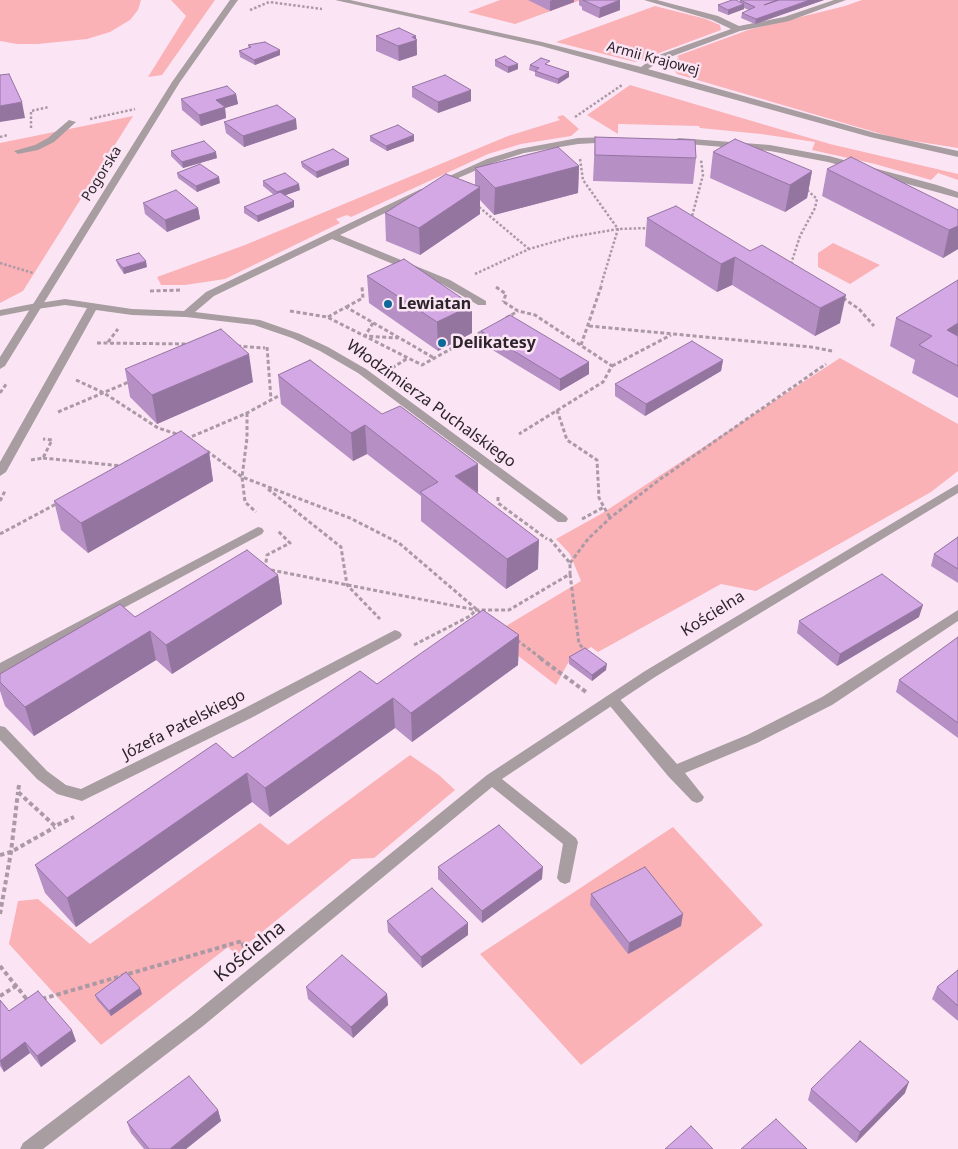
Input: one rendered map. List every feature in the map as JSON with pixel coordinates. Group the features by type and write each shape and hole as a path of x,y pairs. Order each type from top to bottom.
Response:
{"street":[{"name":"Pogorska","path":"0,366 172,88 234,0"},
{"name":"Armii Krajowej","path":"339,0 542,44 873,135 958,154"},
{"path":"648,0 715,18 738,29"},
{"path":"642,70 659,58 738,29 786,19 842,0"},
{"path":"18,151 38,147 51,140 72,122"},
{"path":"186,314 210,294 490,161 531,149 578,141 623,140"},
{"path":"668,140 770,148 838,162 958,195"},
{"path":"332,235 446,282 482,303"},
{"name":"Włodzimierza Puchalskiego","path":"0,313 65,302 132,312 186,314 256,322 275,328 324,349 356,367 562,519"},
{"path":"0,472 73,345 93,306"},
{"name":"Kościelna","path":"29,1149 198,1021 492,779 716,633 958,488"},
{"path":"0,669 258,531"},
{"path":"673,772 752,738 827,701 958,615"},
{"name":"Józefa Patelskiego","path":"0,731 42,775 62,790 82,795 246,714 395,635"},
{"path":"608,703 696,797"},
{"path":"492,779 571,842 565,878"}],"path":[{"path":"575,117 627,81"},
{"path":"30,131 31,111 49,107"},
{"path":"578,141 583,180 618,228"},
{"path":"689,228 703,175 701,157"},
{"path":"791,264 800,236 815,208 817,199 804,188"},
{"path":"476,204 529,249"},
{"path":"468,276 529,249 571,238 618,228 657,227"},
{"path":"581,345 589,326 618,228"},
{"path":"0,263 36,274"},
{"path":"782,263 791,264 798,269"},
{"path":"474,274 482,279"},
{"path":"490,284 506,294"},
{"path":"362,287 363,298 327,317 422,365 485,330"},
{"path":"836,294 859,309 874,326"},
{"path":"504,302 518,311 535,315 612,366"},
{"path":"346,307 434,358"},
{"path":"502,320 518,311"},
{"path":"365,336 372,323"},
{"path":"589,326 811,347 832,351"},
{"path":"271,399 266,348 275,328"},
{"path":"519,434 603,382 612,366 671,335"},
{"path":"365,336 401,338"},
{"path":"73,345 108,342 196,344"},
{"path":"188,350 189,344"},
{"path":"232,346 272,350"},
{"path":"592,656 579,644 570,574 570,563 588,539 610,518 659,480 826,364"},
{"path":"56,413 138,378"},
{"path":"74,379 104,393 158,428 188,437 196,443"},
{"path":"180,442 247,413 287,391"},
{"path":"557,409 567,440 597,460 599,498 610,518"},
{"path":"247,413 247,438 242,477 245,502 252,508"},
{"path":"204,449 242,477 350,518 398,543 484,616"},
{"path":"43,458 128,466 119,471"},
{"path":"265,487 341,547 347,585 395,635"},
{"path":"0,534 60,502"},
{"path":"580,521 604,507"},
{"path":"555,534 547,539 570,563"},
{"path":"265,569 476,610 509,610 570,574"},
{"path":"516,640 608,703"},
{"path":"0,914 11,852 18,792"},
{"path":"0,855 11,852 55,826"},
{"path":"0,966 30,1003 242,941 252,976"},
{"path":"0,996 16,986"}],"shaded area":[{"path":"0,0 141,0 138,10 130,20 110,32 87,39 17,44 0,41"},
{"path":"171,0 215,0 162,75 148,77 186,16"},
{"path":"500,0 581,0 515,24 468,12"},
{"path":"862,0 958,0 958,148 895,138 677,74 670,62 679,58 677,56 748,30"},
{"path":"655,6 706,19 720,25 721,30 635,62 556,42"},
{"path":"630,85 830,144 958,174 958,180 938,173 931,180 875,164 812,150 815,142 761,134 700,128 699,126 618,124 618,134 587,115"},
{"path":"563,115 579,129 571,136 521,144 488,154 351,217 347,215 336,219 340,223 225,279 185,285 161,285 157,277 245,245 508,136 560,120 557,117"},
{"path":"133,116 23,291 0,303 0,143"},
{"path":"833,243 880,265 850,284 818,267 818,253"},
{"path":"840,358 958,424 958,471 931,492 756,591 721,584 598,652 591,647 568,663 556,685 491,635 581,581 570,554 556,539 601,514"},
{"path":"410,755 439,775 455,790 374,858 352,859 246,945 244,962 228,947 101,1045 9,944 18,901 38,899 90,944 260,823 288,845"},
{"path":"673,827 763,925 581,1065 480,954"}],"building":[{"path":"583,0 620,0 600,8"},
{"path":"732,0 744,4 728,10 718,5"},
{"path":"740,0 777,0 764,5 779,0 810,0 756,19 742,13 755,7"},
{"path":"399,28 416,36 412,37 417,40 398,46 376,36"},
{"path":"265,42 280,50 254,60 239,51 251,47 248,45"},
{"path":"505,56 518,64 508,67 495,60"},
{"path":"541,58 550,61 545,64 569,72 558,79 535,71 539,68 530,65"},
{"path":"9,74 22,102 0,106 0,75"},
{"path":"445,75 471,90 438,102 412,87"},
{"path":"227,86 236,94 216,100 225,107 199,115 181,99"},
{"path":"277,105 296,119 243,136 224,122"},
{"path":"398,125 414,135 386,146 370,136"},
{"path":"595,137 695,140 696,158 595,155"},
{"path":"735,139 812,171 790,185 713,152"},
{"path":"204,141 216,152 182,162 171,151"},
{"path":"558,147 579,166 495,188 475,168"},
{"path":"333,149 349,159 316,172 301,162"},
{"path":"851,157 958,210 958,226 949,230 827,169"},
{"path":"200,164 219,177 196,186 177,173"},
{"path":"285,173 299,184 277,192 263,181"},
{"path":"446,174 480,187 419,228 385,213"},
{"path":"176,190 198,208 165,220 143,203"},
{"path":"280,192 294,201 257,216 244,207"},
{"path":"676,206 750,251 762,245 846,295 820,308 735,257 721,264 647,218"},
{"path":"139,253 146,261 123,268 116,260"},
{"path":"404,259 472,305 437,322 367,276"},
{"path":"958,280 958,323 947,330 958,336 958,366 919,345 932,336 896,318"},
{"path":"510,315 589,362 560,379 481,331"},
{"path":"221,329 249,354 152,395 125,369"},
{"path":"692,341 723,360 646,404 615,384"},
{"path":"310,360 382,414 400,406 478,464 455,476 539,540 507,559 420,492 438,482 365,425 351,433 278,375"},
{"path":"181,431 209,452 81,523 54,501"},
{"path":"958,537 958,569 934,554"},
{"path":"247,550 278,575 166,645 150,631 25,707 0,682 0,674 120,604 135,617"},
{"path":"882,574 923,605 840,654 799,621"},
{"path":"483,610 519,635 411,713 393,698 265,788 247,773 67,898 35,865 216,743 233,758 360,671 377,684"},
{"path":"958,637 958,723 899,680"},
{"path":"585,648 607,664 592,675 569,657"},
{"path":"499,825 543,867 482,911 438,867"},
{"path":"645,867 683,914 629,943 591,894"},
{"path":"432,888 468,923 421,957 387,921"},
{"path":"342,955 387,994 351,1027 306,987"},
{"path":"958,970 958,1006 937,987"},
{"path":"126,972 140,988 109,1011 95,995"},
{"path":"38,991 72,1030 37,1056 25,1042 0,1061 0,1000 9,1011"},
{"path":"860,1041 909,1082 860,1132 811,1089"},
{"path":"189,1076 218,1110 170,1149 149,1149 127,1122"},
{"path":"776,1119 807,1149 741,1149"},
{"path":"691,1126 713,1149 665,1149"}],"place":[{"name":"Lewiatan","path":"388,304"},
{"name":"Delikatesy","path":"442,343"}]}
